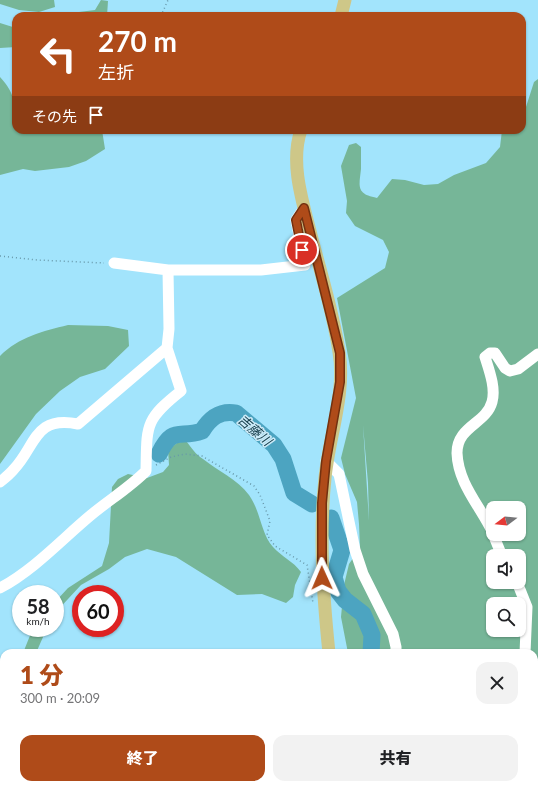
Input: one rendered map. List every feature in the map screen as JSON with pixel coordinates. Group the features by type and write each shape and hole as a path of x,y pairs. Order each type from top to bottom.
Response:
{"main road":[{"path":"342,12 345,0"},
{"path":"301,134 297,163 304,208 340,353 340,382 326,461 322,503 322,566 329,649"}],"street":[{"path":"114,263 168,270 261,270 305,265 296,220 304,208"},
{"path":"0,588 22,574 92,514 130,486 146,471 149,423 160,407 181,391 167,348 169,329 168,270"},
{"path":"0,482 15,469 29,445 45,428 64,421 78,424 167,348"},
{"path":"486,519 471,496 460,470 457,452 460,438 486,413 492,402 493,390 485,356 490,353 495,353 504,368 510,371 518,370 538,354"},
{"path":"326,461 339,474 355,550 363,574 393,634 396,649"},
{"path":"520,589 528,607 525,649"}],"path":[{"path":"163,12 168,0"},
{"path":"0,256 37,260 78,260 114,263"},
{"path":"146,471 171,457 185,454 202,456 254,486 260,495 270,521 267,535 275,546 307,565 313,603"}],"green space":[{"path":"0,0 54,0 55,7 39,12 19,10 0,4"},
{"path":"101,0 108,1 107,12 79,12 95,10"},
{"path":"0,23 12,27 12,47 0,48"},
{"path":"0,77 12,95 12,134 103,134 105,149 86,161 69,167 35,171 23,169 0,175"},
{"path":"538,79 538,649 347,649 341,617 344,585 349,564 360,548 357,502 345,474 341,458 356,398 337,298 385,268 389,252 383,240 355,226 346,213 347,201 341,166 349,145 356,143 361,147 360,189 365,194 377,198 392,179 405,180 424,185 438,184 454,175 486,163 500,147 502,134 526,134 526,107 534,82","holes":["363,425 368,483 369,521"]},
{"path":"68,325 108,326 128,330 129,346 105,369 80,377 60,391 36,414 0,464 0,356 7,349 23,339 41,332"},
{"path":"186,441 198,455 239,484 249,495 256,508 269,542 301,572 295,585 293,597 286,603 262,594 237,595 176,557 147,549 125,557 109,569 81,585 73,585 102,566 109,543 112,487 118,479 128,474 147,478 163,472 169,465 168,450 177,443"},
{"path":"72,585 72,595 64,603 64,592"},
{"path":"29,637 43,637 38,649 25,649"}],"waterway":[{"name":"吉藤川","path":"159,454 168,439 173,436 202,431 208,422 216,416 230,412 236,413 274,445 283,459 294,493 312,504"},
{"name":"吉藤川","path":"331,518 342,550 334,577 338,591 345,600 363,614 372,635 371,649"}],"route":[{"path":"302,250 296,220 304,208 340,353 340,382 326,461 322,503 322,578"}]}
